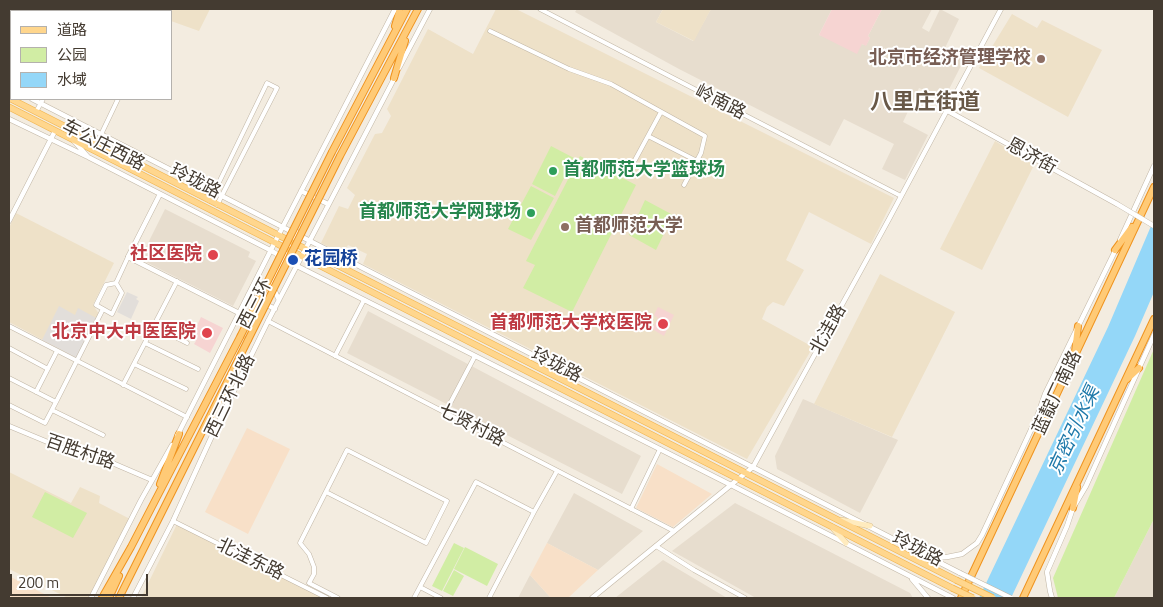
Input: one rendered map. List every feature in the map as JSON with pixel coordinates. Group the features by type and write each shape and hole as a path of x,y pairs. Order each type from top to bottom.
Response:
{"highway":[{"path":"392,39 400,9"},
{"name":"西三环","path":"102,598 131,547 240,337 332,152 407,9"},
{"name":"西三环","path":"119,598 340,156 418,9"},
{"path":"394,78 409,27"},
{"name":"蓝靛厂南路","path":"961,598 1154,188"},
{"path":"1115,250 1141,214"},
{"path":"1023,598 1154,319"},
{"path":"1074,359 1078,326"},
{"path":"1123,383 1139,368"},
{"path":"148,513 179,434"},
{"path":"1073,508 1079,477"},
{"path":"109,598 131,547"},
{"path":"114,598 141,552"}],"main road":[{"name":"车公庄西路","path":"13,100 291,242"},
{"name":"车公庄西路","path":"9,107 287,250"},
{"name":"玲珑路","path":"291,242 993,598"},
{"name":"玲珑路","path":"287,250 973,598"},
{"path":"838,520 870,526"},
{"path":"830,525 846,543"}],"street":[{"path":"278,236 395,9"},
{"name":"西三环北路","path":"133,598 173,522 210,438 274,309 430,9"},
{"name":"岭南路","path":"540,9 901,196"},
{"name":"北洼路","path":"592,598 753,467 1001,9"},
{"path":"490,31 569,69 611,84 705,136 701,152 684,185"},
{"path":"210,201 267,83 277,88 217,205"},
{"path":"96,143 118,100"},
{"path":"36,112 42,101"},
{"name":"玲珑路","path":"42,101 101,134 1011,598"},
{"name":"恩济街","path":"946,110 1154,226"},
{"path":"635,160 661,112"},
{"path":"9,119 88,157"},
{"path":"9,221 55,131"},
{"path":"648,136 697,161"},
{"name":"玲珑路","path":"73,140 88,157 270,250 296,266 731,484 951,597"},
{"name":"蓝靛厂南路","path":"932,558 947,558 962,554 970,550 982,535 1037,417 1045,394 1154,166"},
{"path":"301,191 328,204"},
{"path":"116,283 160,194"},
{"path":"279,300 271,283 305,213 297,199"},
{"name":"西三环北路","path":"91,598 152,480 179,434 278,236"},
{"path":"128,257 239,313"},
{"path":"123,384 177,281"},
{"path":"116,283 122,293 112,314 96,305 106,285 116,283"},
{"path":"248,295 274,309"},
{"path":"336,356 364,300"},
{"path":"9,405 45,423 103,309"},
{"name":"七贤村路","path":"268,321 674,531"},
{"path":"9,326 187,417"},
{"path":"154,326 187,343"},
{"path":"1052,598 1047,572 1073,508 1086,486 1154,336"},
{"path":"145,343 198,369"},
{"path":"9,348 48,369"},
{"path":"36,392 57,351"},
{"path":"445,413 475,356"},
{"path":"134,364 186,389"},
{"path":"9,378 56,402"},
{"path":"52,410 103,435"},
{"name":"百胜村路","path":"9,426 62,448 89,453 152,480"},
{"path":"630,509 660,449"},
{"path":"326,492 426,543 447,501 348,450 326,492 300,543 309,554 314,567 314,574 309,583 338,598"},
{"path":"489,598 557,471"},
{"path":"414,598 476,482 534,512"},
{"name":"北洼东路","path":"173,522 327,598"},
{"path":"656,546 694,570 745,598"},
{"path":"910,576 928,598"},
{"path":"420,587 441,598"}],"shaded area":[{"path":"145,9 210,9 199,31 172,21 172,10"},
{"name":"首都师范大学","path":"496,9 516,9 894,198 871,244 809,212 786,260 804,270 784,306 773,302 767,307 762,319 813,347 747,459 363,264 367,254 348,245 343,254 321,243 339,206 348,209 355,195 347,188 375,134 382,133 391,116 387,109 428,29 473,54"},
{"path":"577,9 663,9 656,22 693,41 711,9 832,9 819,35 866,45 870,38 868,36 882,9 932,9 922,28 929,32 940,9 959,19 945,48 965,58 944,99 919,88 903,122 928,135 905,180 882,169 894,144 844,119 830,146 679,69 575,12"},
{"path":"663,9 711,9 694,41 656,22"},
{"path":"832,9 882,9 868,36 870,38 866,46 862,44 857,54 819,35"},
{"name":"北京市经济管理学校","path":"1012,14 1037,28 1042,20 1102,50 1068,117 979,68"},
{"path":"995,141 1034,165 982,270 940,249"},
{"path":"165,209 250,252 248,257 256,261 233,306 140,259"},
{"path":"16,213 114,263 93,305 99,314 77,358 9,322 9,228"},
{"path":"880,274 955,312 892,437 814,404"},
{"path":"127,292 138,297 136,299 139,301 131,319 117,312"},
{"path":"59,306 75,315 78,308 98,319 77,358 42,340"},
{"name":"首都师范大学校医院","path":"658,307 674,315 664,336 652,329 658,318 654,315"},
{"path":"368,311 641,456 622,494 347,353"},
{"name":"北京中大中医医院","path":"201,317 223,328 210,353 194,344 196,341 191,338"},
{"path":"803,399 898,440 860,513 777,469 775,456"},
{"path":"247,428 290,449 248,534 205,512"},
{"path":"657,464 712,494 673,527 636,508"},
{"path":"9,472 71,503 80,487 100,496 99,503 130,519 90,598 68,598 9,569"},
{"path":"574,493 643,531 598,570 547,543"},
{"path":"735,503 910,593 913,598 756,598 672,551"},
{"path":"1154,519 1154,598 1114,598"},
{"path":"177,524 327,598 141,598"},
{"path":"547,543 598,570 568,598 551,598 530,575"},
{"path":"663,560 727,598 615,598"},
{"path":"530,575 551,598 518,598"},
{"path":"9,576 52,598 9,598"}],"green space":[{"name":"首都师范大学篮球场","path":"551,146 574,158 555,196 532,184"},
{"path":"580,156 636,185 572,312 523,288 535,265 526,261"},
{"name":"首都师范大学网球场","path":"531,186 554,198 531,240 508,229"},
{"path":"645,200 673,215 656,250 629,235"},
{"path":"1154,349 1154,519 1114,598 1058,598 1053,578"},
{"path":"45,492 87,513 73,538 32,517"},
{"path":"454,543 464,548 442,591 432,586"},
{"path":"465,547 498,564 487,586 454,569"},
{"path":"454,570 464,576 453,596 443,591"}],"water":[{"name":"京密引水渠","path":"1154,219 1154,292 1135,336 1011,598 979,598 1108,327"}],"place":[{"name":"北京市经济管理学校","path":"1041,59"},
{"name":"首都师范大学篮球场","path":"553,171"},
{"name":"首都师范大学网球场","path":"531,213"},
{"name":"首都师范大学","path":"565,227"},
{"name":"社区医院","path":"213,255"},
{"name":"花园桥","path":"293,260"},
{"name":"首都师范大学校医院","path":"663,324"},
{"name":"北京中大中医医院","path":"207,333"}],"district":[{"name":"八里庄街道","path":"925,104"}]}
